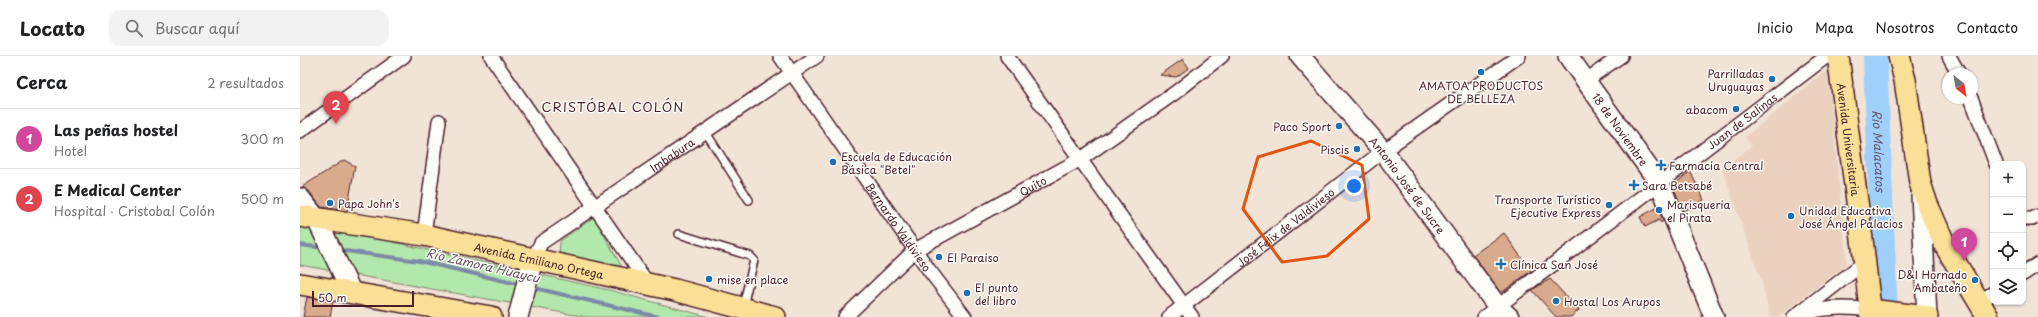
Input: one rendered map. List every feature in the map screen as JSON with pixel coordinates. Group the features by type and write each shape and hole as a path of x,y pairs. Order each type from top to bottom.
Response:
{"main road":[{"name":"Avenida Universitaria","path":"1838,56 1865,262 1870,313"},
{"path":"1899,56 1905,80 1920,183 1937,227 1986,304"},
{"name":"Avenida Emiliano Ortega","path":"313,222 424,235 648,284 775,317"},
{"path":"300,284 349,286 491,317"},
{"path":"1870,313 1927,317"}],"street":[{"path":"300,131 404,56"},
{"path":"491,56 648,284"},
{"name":"Bernardo Valdivieso","path":"780,56 915,250 966,317"},
{"name":"Imbabura","path":"533,259 541,243 817,56"},
{"path":"1007,56 1192,317"},
{"name":"Quito","path":"845,317 915,250 1081,159 1176,92 1222,56"},
{"name":"Antonio José de Sucre","path":"1300,56 1384,151 1497,314"},
{"name":"José Felix de Valdivieso","path":"1170,317 1384,151 1519,56"},
{"name":"18 de Noviembre","path":"1568,56 1660,184 1714,317"},
{"path":"1585,81 1620,56"},
{"name":"Juan de Salinas","path":"1497,314 1660,184 1827,56"},
{"path":"1949,56 1956,68"},
{"path":"1973,104 1995,161"},
{"path":"424,235 439,121"},
{"path":"1920,183 1927,317"},
{"path":"300,198 349,286"},
{"path":"2026,218 2032,219 2038,216"},
{"path":"518,317 533,259"},
{"path":"1794,317 1865,262"},
{"path":"2026,272 2038,264"},
{"path":"1798,317 1819,310 1836,308 1870,313"}],"lane":[{"path":"705,131 749,200"},
{"path":"679,234 750,256 754,260 742,308"}],"highlighted area":[{"path":"1311,141 1362,165 1369,219 1327,256 1282,262 1243,209 1258,157"}],"shaded area":[{"name":"Unidad Educativa José Ángel Palacios","path":"1828,70 1847,264 1778,317 1770,317 1762,283 1722,168 1752,146 1745,137"}],"green space":[{"path":"594,217 622,267 559,255 560,241"},
{"path":"300,228 388,241 609,290 709,317 586,317 300,265"}],"building":[{"path":"1183,59 1189,68 1176,77 1160,75"},
{"name":"Papa John's","path":"344,160 355,166 347,211 321,207 309,191 302,187"},
{"path":"1690,171 1704,200 1683,211 1673,186"},
{"path":"1658,207 1663,221 1661,223 1659,220 1645,227 1640,217"},
{"name":"Clínica San José","path":"1504,233 1531,271 1501,293 1473,255"},
{"name":"Hostal Los Arupos","path":"1550,279 1579,310 1571,317 1556,317 1532,290"},
{"path":"307,297 333,302 330,317 303,317"}],"waterway":[{"name":"Rio Malacatos","path":"1875,56 1886,317"},
{"name":"Río Zamora Huaycu","path":"300,245 323,248"},
{"name":"Río Zamora Huaycu","path":"338,250 419,261 522,285"},
{"name":"Río Zamora Huaycu","path":"530,287 659,317"}],"place":[{"name":"AMATOA PRODUCTOS DE BELLEZA","path":"1481,72"},
{"name":"Parrilladas Uruguayas","path":"1772,79"},
{"name":"abacom","path":"1736,109"},
{"name":"E Medical Center","path":"336,124"},
{"name":"Paco Sport","path":"1339,126"},
{"name":"Piscis","path":"1357,149"},
{"name":"Escuela de Educación Básica \"Betel\"","path":"833,162"},
{"name":"Farmacia Central","path":"1661,165"},
{"name":"Sara Betsabé","path":"1634,185"},
{"name":"Papa John's","path":"330,203"},
{"name":"Transporte Turístico Ejecutive Express","path":"1609,205"},
{"name":"Marisqueria el Pirata","path":"1659,210"},
{"name":"Unidad Educativa José Ángel Palacios","path":"1791,216"},
{"name":"El Paraiso","path":"939,257"},
{"name":"Las peñas hostel","path":"1964,261"},
{"name":"Clínica San José","path":"1501,264"},
{"name":"mise en place","path":"709,279"},
{"name":"D&I Hornado Ambateño","path":"1975,280"},
{"name":"El punto del libro","path":"967,293"},
{"name":"Hostal Los Arupos","path":"1556,301"}],"district":[{"name":"CRISTÓBAL COLÓN","path":"613,106"}]}
